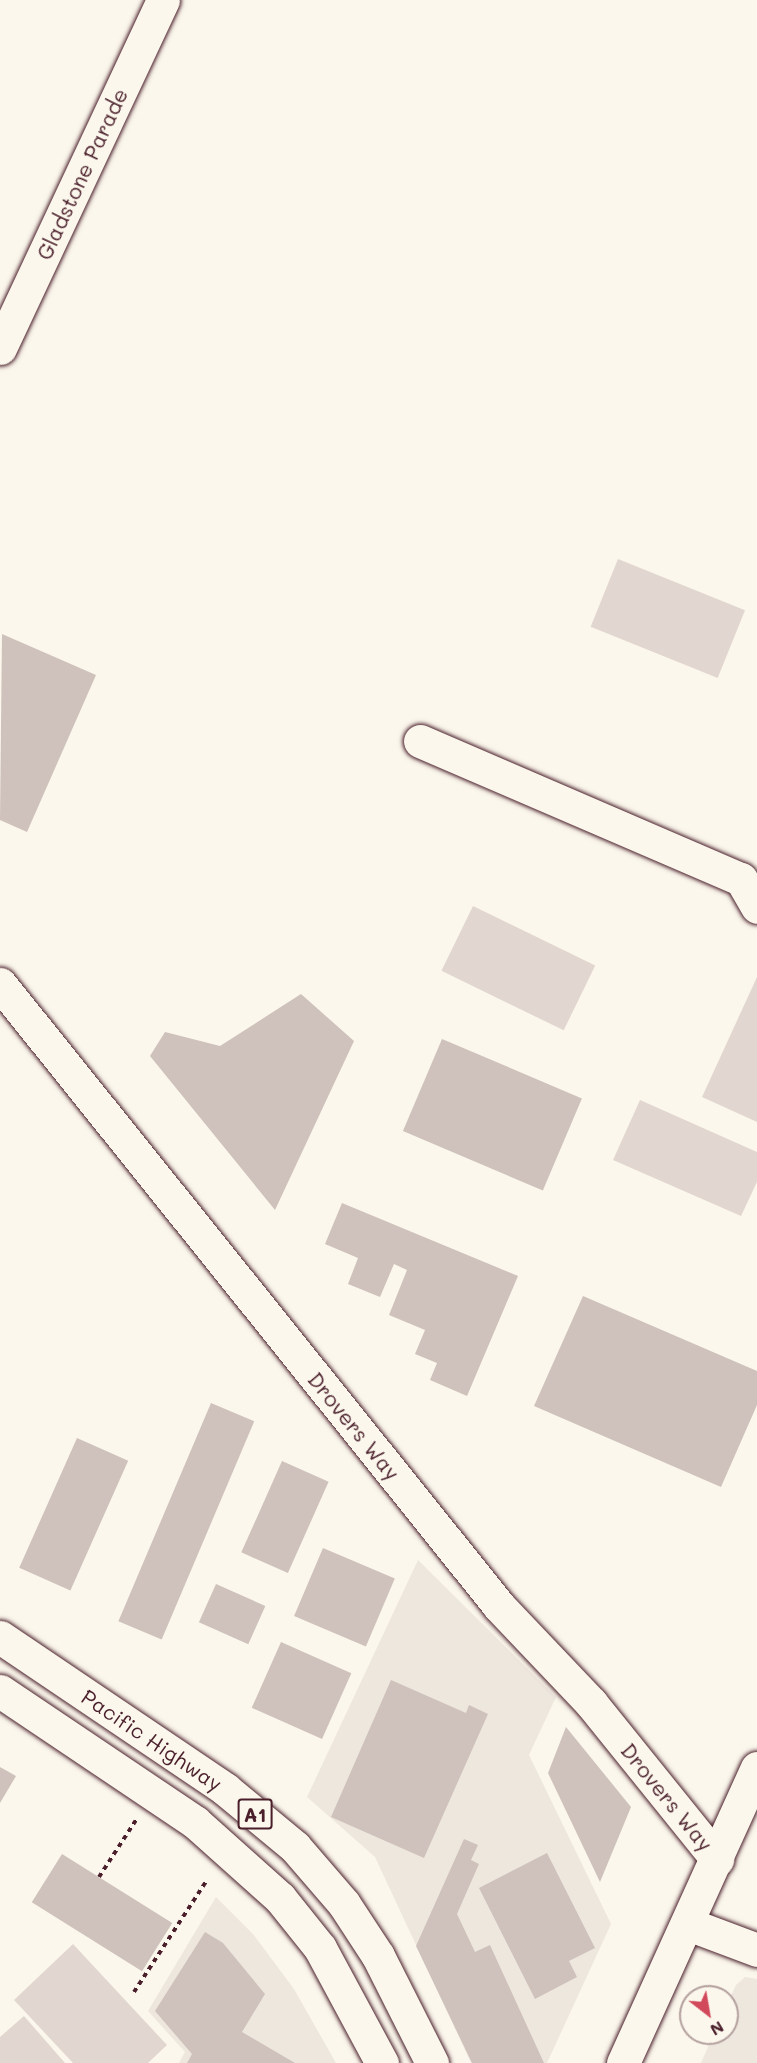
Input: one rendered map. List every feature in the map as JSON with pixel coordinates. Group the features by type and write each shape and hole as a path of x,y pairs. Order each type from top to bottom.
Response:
{"main road":[{"name":"Gladstone Parade","path":"0,348 163,0"},
{"path":"420,741 741,879 757,907"},
{"name":"Drovers Way","path":"0,984 499,1606 591,1703 717,1859"},
{"name":"Pacific Highway","path":"0,1637 225,1789 295,1847 344,1904 378,1956 432,2063"},
{"name":"A1","path":"0,1691 195,1822 280,1898 320,1948 382,2063"},
{"path":"623,2063 757,1768"},
{"path":"688,1924 757,1950"}],"path":[{"path":"99,1877 135,1820"},
{"path":"134,1992 207,1880"}],"shaded area":[{"path":"618,559 745,610 718,678 591,627"},
{"path":"473,906 595,966 564,1030 441,971"},
{"path":"757,977 757,1122 702,1097"},
{"path":"640,1100 757,1152 757,1182 741,1216 613,1160"},
{"path":"418,1560 556,1697 529,1755 611,1924 547,2063 471,2063 375,1857 307,1797"},
{"path":"216,1897 253,1934 294,1989 336,2063 179,2063 185,2052 148,2011"},
{"path":"73,1944 167,2045 148,2063 73,2063 14,2000"},
{"path":"745,1977 757,1979 757,2063 701,2063 709,2045 739,2045 739,1985 736,1985"},
{"path":"24,2016 65,2063 0,2063 0,2037"}],"building":[{"path":"2,634 96,675 27,832 0,820"},
{"path":"301,994 354,1041 275,1210 150,1056 165,1032 220,1046"},
{"path":"442,1039 582,1098 543,1190 403,1131"},
{"path":"342,1203 518,1276 467,1396 430,1380 437,1363 415,1354 425,1330 389,1315 407,1270 394,1264 380,1297 348,1284 358,1258 325,1244"},
{"path":"583,1296 757,1371 757,1405 721,1487 534,1406"},
{"path":"211,1403 254,1421 162,1640 118,1621"},
{"path":"77,1438 128,1461 70,1591 19,1568"},
{"path":"282,1461 329,1482 288,1573 241,1552"},
{"path":"323,1548 395,1578 366,1647 294,1616"},
{"path":"216,1584 265,1606 248,1644 199,1622"},
{"path":"281,1642 351,1673 322,1739 252,1708"},
{"path":"391,1680 466,1713 469,1705 488,1714 424,1858 331,1817"},
{"path":"566,1727 631,1807 600,1882 548,1773"},
{"path":"0,1767 16,1776 0,1803"},
{"path":"464,1839 478,1845 471,1860 479,1864 457,1914 475,1952 490,1945 544,2063 472,2063 416,1946"},
{"path":"547,1853 595,1948 569,1961 577,1977 535,1999 479,1888"},
{"path":"62,1854 172,1923 142,1971 32,1902"},
{"path":"205,1932 223,1943 265,1994 242,2032 295,2063 187,2063 192,2054 155,2011"}]}
